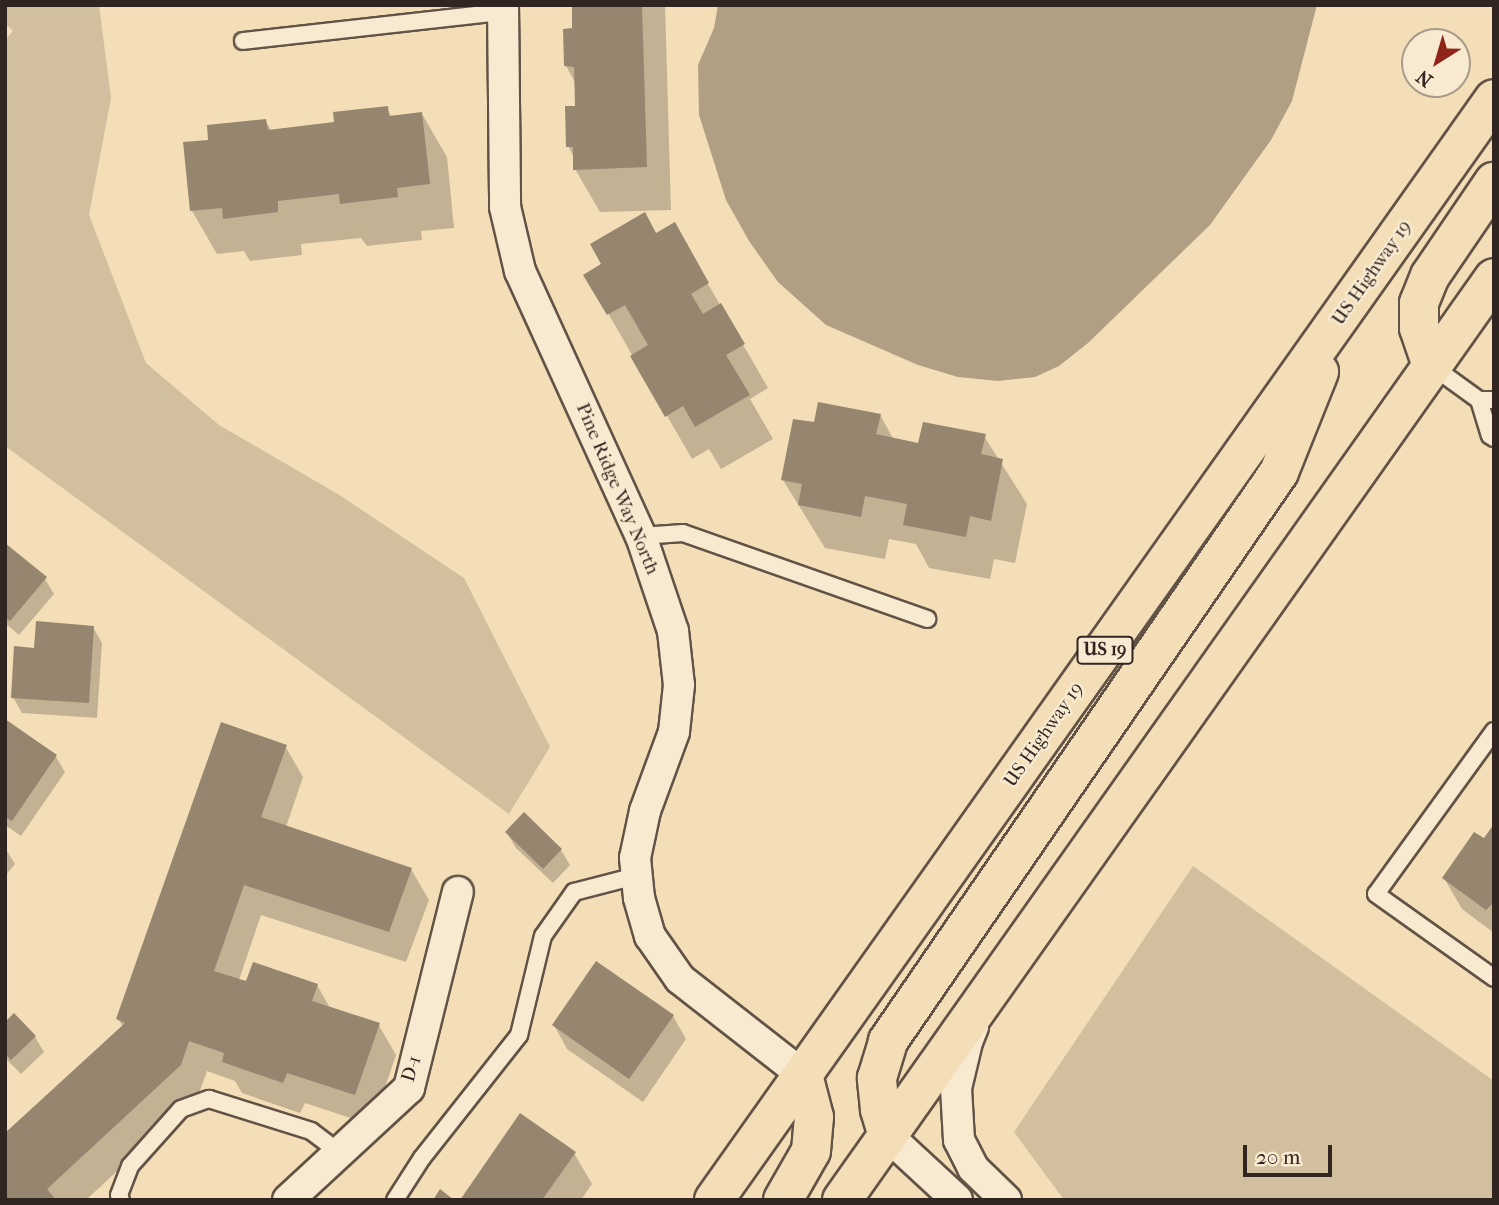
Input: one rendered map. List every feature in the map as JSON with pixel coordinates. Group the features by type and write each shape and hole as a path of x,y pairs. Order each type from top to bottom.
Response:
{"highway":[{"name":"US Highway 19","path":"714,1200 1494,99"},
{"path":"1432,366 1419,328 1419,303 1430,276 1494,182"},
{"path":"842,1200 1494,278"},
{"path":"888,1136 880,1109 877,1078 888,1041 1279,472 1340,318"},
{"path":"783,1200 811,1151 814,1117 803,1075"}],"street":[{"name":"Pine Ridge Way North","path":"503,9 505,207 520,271 641,536 673,631 679,685 674,732 640,834 635,858 639,898 650,936 680,979 803,1075"},
{"name":"D-1","path":"288,1200 409,1087 458,892"},
{"path":"988,995 967,1042 956,1088 959,1140 973,1168 1006,1200"},
{"path":"888,1136 957,1200"}],"lane":[{"path":"243,41 503,9"},
{"path":"1432,366 1487,400 1490,435 1494,438"},
{"path":"641,536 683,533 926,619"},
{"path":"1494,731 1376,894 1494,978"},
{"path":"395,1200 422,1158 519,1035 543,936 574,892 636,876"},
{"path":"121,1200 119,1195 130,1166 181,1110 209,1099 310,1131 339,1152"}],"shaded area":[{"path":"5,5 99,5 111,98 89,215 146,363 219,425 341,496 464,578 550,747 509,814 5,446 5,40 13,31 5,23"},
{"path":"718,5 1317,5 1292,101 1271,140 1210,225 1088,343 1059,366 1035,377 998,381 958,377 918,365 826,325 778,282 749,241 726,200 699,115 698,65 714,28"},
{"path":"1193,866 1494,1081 1494,1200 1064,1200 1014,1132"}],"building":[{"path":"572,5 642,5 647,167 573,170 573,147 566,147 565,106 575,106 574,67 564,66 563,29 572,28"},
{"path":"388,106 389,116 422,112 430,184 397,188 398,197 340,204 339,194 278,201 278,212 223,219 222,208 190,211 183,142 208,140 207,125 266,119 268,130 334,122 333,112"},
{"path":"645,212 656,233 675,222 709,283 691,294 703,314 721,303 745,344 726,355 750,395 695,427 683,406 665,417 630,356 648,345 625,305 607,315 583,275 601,264 590,244"},
{"path":"818,402 881,414 876,434 918,443 923,422 986,434 981,454 1003,459 991,521 970,516 966,537 903,525 907,504 865,496 861,517 798,505 802,484 781,480 793,419 814,422"},
{"path":"5,543 47,577 10,621 5,617"},
{"path":"36,621 94,626 89,703 11,698 14,646 34,648"},
{"path":"5,719 57,755 12,821 5,817"},
{"path":"221,722 287,745 261,817 412,868 389,932 244,885 214,971 246,981 253,962 318,984 312,1001 380,1023 355,1095 287,1073 283,1083 222,1062 224,1053 189,1041 181,1065 47,1189 56,1200 5,1200 5,1133 125,1023 116,1019"},
{"path":"524,812 562,849 543,869 505,832"},
{"path":"1494,824 1494,902 1486,910 1442,878 1474,832 1484,838"},
{"path":"596,961 674,1015 629,1079 552,1025"},
{"path":"14,1013 36,1036 11,1060 5,1053 5,1022"},
{"path":"520,1113 576,1152 542,1200 460,1200"},
{"path":"440,1189 454,1200 433,1200"}]}
